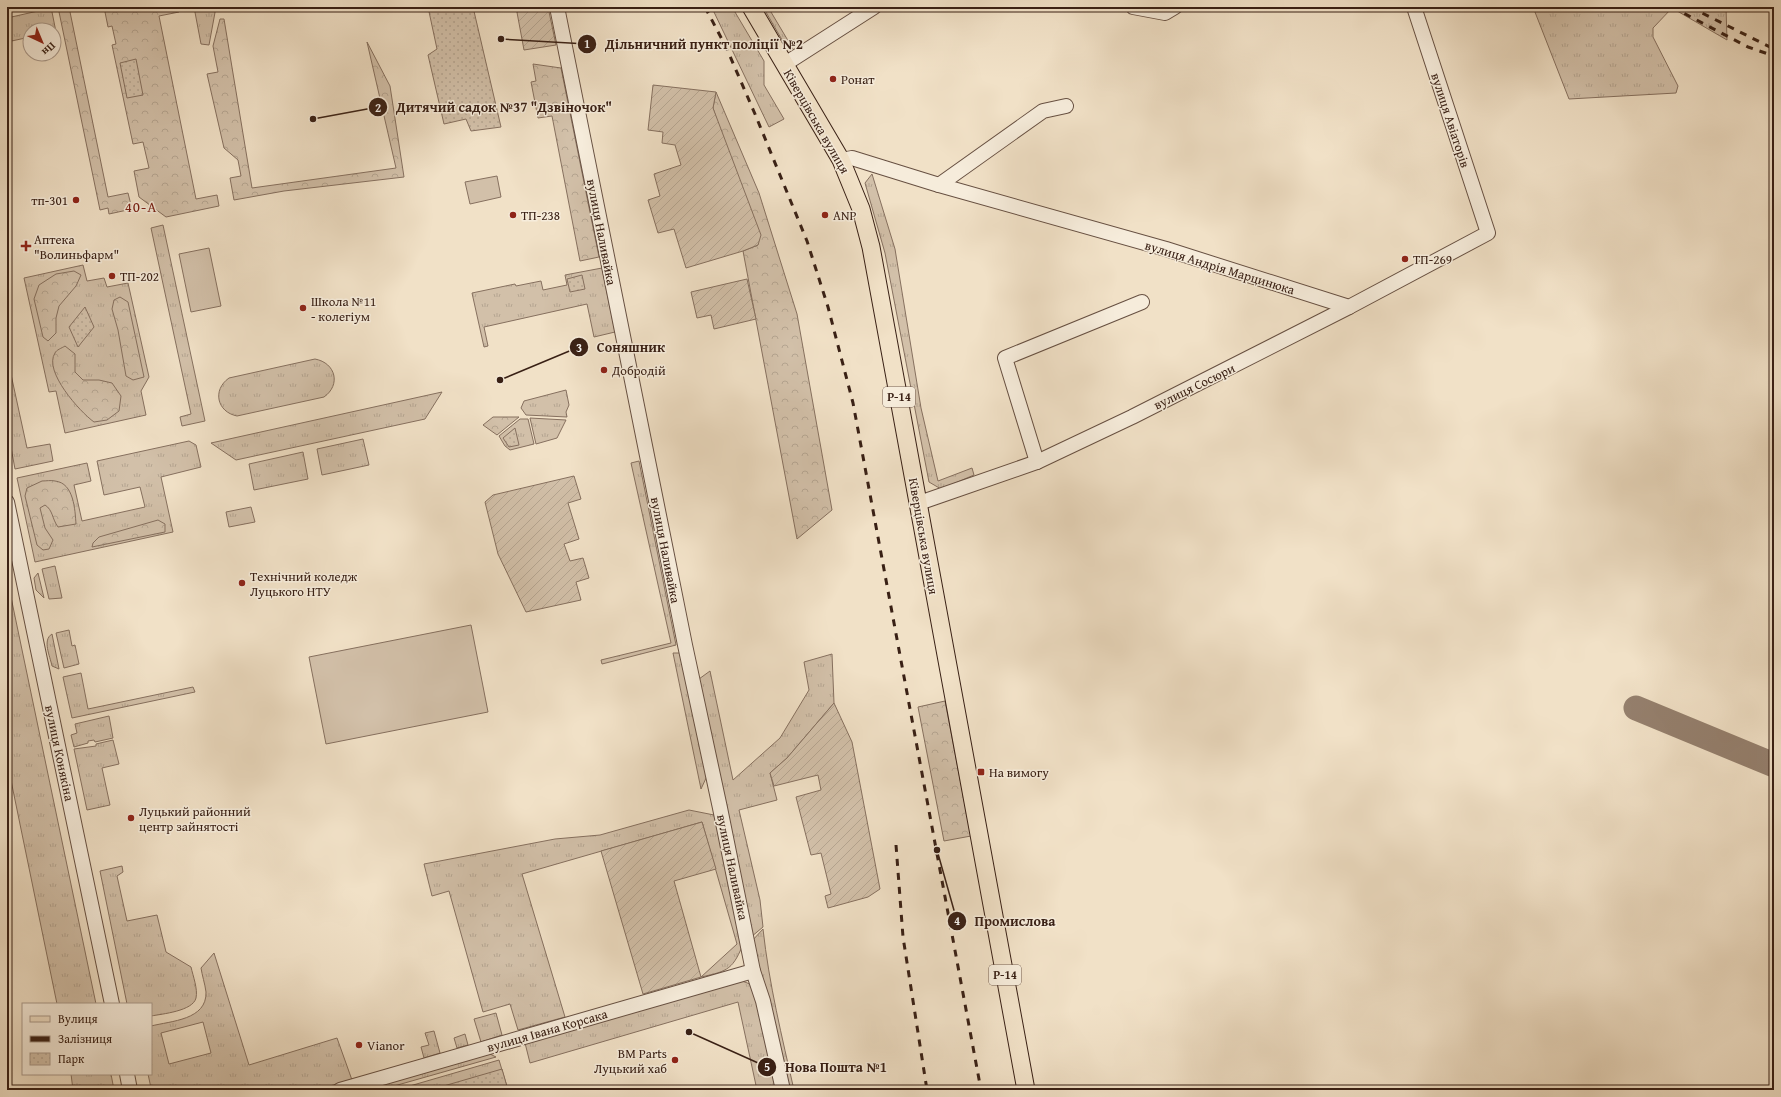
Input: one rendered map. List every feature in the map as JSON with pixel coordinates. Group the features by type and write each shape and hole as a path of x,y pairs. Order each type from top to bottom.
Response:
{"main road":[{"name":"Ківерцівська вулиця","path":"751,7 841,160 861,209 871,247 1026,1090"}],"street":[{"name":"вулиця Наливайка","path":"557,7 685,645 753,971 763,1001 783,1090"},
{"path":"785,64 874,7"},
{"path":"1133,7 1165,13 1175,7"},
{"name":"вулиця Авіаторів","path":"1349,306 1488,232 1414,7"},
{"path":"939,185 1043,111 1066,106"},
{"name":"вулиця Андрія Марцинюка","path":"841,160 852,158 939,185 1166,249 1349,306"},
{"path":"1037,462 1005,358 1142,302"},
{"name":"вулиця Сосюри","path":"919,503 1037,462 1139,413 1349,306"},
{"name":"вулиця Конякіна","path":"7,502 112,1003"},
{"name":"вулиця Івана Корсака","path":"340,1090 753,971"},
{"path":"127,1075 130,1090"}],"green space":[{"path":"38,7 51,7 54,22 22,22 22,39 7,42 7,18 38,11"},
{"path":"58,7 69,7 108,197 128,193 132,209 109,214 108,208 100,210"},
{"path":"104,7 178,7 179,12 159,16 196,199 217,195 219,206 166,217 139,197 134,171 149,168 143,142 133,144 112,45 116,44 112,26 108,27"},
{"path":"194,7 216,7 209,45 201,44"},
{"path":"428,7 473,7 501,127 471,131 466,119 444,124 428,55 437,49"},
{"path":"516,7 548,7 556,45 524,50"},
{"path":"718,7 732,7 764,61 764,85 784,119 769,127 713,10"},
{"path":"763,7 768,7 793,49 785,45"},
{"path":"1533,7 1726,7 1727,40 1672,8 1653,28 1653,37 1678,86 1676,93 1569,99"},
{"path":"220,19 224,19 252,188 396,168 367,42 390,86 404,177 284,191 234,200 230,178 241,176 238,160 224,148 207,74 218,72 213,46"},
{"path":"136,59 143,95 127,98 120,63"},
{"path":"533,64 561,68 599,257 580,261 552,116 538,118 531,82 536,81"},
{"path":"653,85 716,92 713,108 761,235 758,245 686,268 674,229 658,233 648,200 660,196 654,174 681,165 675,145 662,143 663,132 648,130"},
{"path":"716,92 759,193 797,314 832,510 797,539 743,251 758,245 713,108"},
{"path":"872,174 895,249 921,408 938,481 972,468 974,475 941,489 929,482 885,253 865,183"},
{"path":"497,176 501,197 470,204 465,182"},
{"path":"163,225 205,421 182,426 180,417 191,414 151,228"},
{"path":"209,248 221,306 191,312 179,254"},
{"path":"83,265 87,281 104,278 107,287 128,283 149,377 141,391 146,415 65,433 56,391 49,392 24,278"},
{"path":"602,268 615,332 594,337 587,304 484,327 488,346 484,347 472,293 515,284 516,286 541,281 543,290 567,285 565,275"},
{"path":"74,271 81,275 76,286 59,306 56,318 56,333 48,341 43,337 34,299 39,285 56,274"},
{"path":"582,275 585,289 570,292 567,279"},
{"path":"747,279 756,319 714,329 711,315 697,318 691,292"},
{"path":"120,297 128,302 144,377 133,380 126,376 118,330 112,309 114,300"},
{"path":"85,307 94,327 78,347 69,327"},
{"path":"65,346 75,354 75,372 83,380 99,380 112,383 121,396 119,411 107,420 94,422 72,401 58,380 54,370 53,361 56,352"},
{"path":"7,356 27,448 50,444 53,461 15,469 7,426"},
{"path":"315,359 328,365 334,375 333,387 324,397 237,416 230,414 221,405 219,400 220,388 229,378"},
{"path":"566,390 569,405 566,412 567,417 526,415 521,408 524,401"},
{"path":"442,392 425,419 236,460 211,443"},
{"path":"493,417 519,417 497,435 483,425"},
{"path":"530,418 566,420 557,438 536,444"},
{"path":"520,419 528,419 534,444 510,450 505,446 499,436"},
{"path":"515,428 519,445 509,447 503,438"},
{"path":"363,439 369,465 322,475 317,449"},
{"path":"189,441 196,445 201,467 161,477 173,532 35,562 17,478 87,463 91,481 74,485 82,521 145,507 140,487 104,495 97,461"},
{"path":"303,452 308,479 254,490 249,464"},
{"path":"639,461 676,645 602,664 601,660 671,643 631,463"},
{"path":"574,476 581,499 568,503 579,539 564,544 570,561 583,558 589,578 576,582 581,600 526,612 498,554 485,502 493,495"},
{"path":"42,481 55,481 61,483 70,492 74,505 76,524 58,527 48,507 45,505 40,508 45,528 53,540 49,549 43,550 37,545 25,496 27,488"},
{"path":"251,507 255,522 229,527 226,512"},
{"path":"158,520 165,524 165,532 92,547 93,543 99,537"},
{"path":"55,566 62,598 49,599 42,569"},
{"path":"38,573 44,598 36,590 34,578"},
{"path":"7,578 96,1003 57,1003 7,761"},
{"path":"471,625 488,712 326,744 309,657"},
{"path":"69,630 72,646 75,645 79,664 64,668 56,633"},
{"path":"52,634 59,669 52,666 47,644 49,637"},
{"path":"673,653 680,653 707,776 701,789"},
{"path":"832,654 834,703 787,758 770,773 777,800 739,810 760,900 763,927 751,937 699,679 710,671 733,780 780,738 809,690 804,662"},
{"path":"81,673 88,709 193,687 195,692 72,718 63,677"},
{"path":"945,701 971,836 944,841 918,707"},
{"path":"834,703 852,742 880,889 868,897 828,908 825,896 831,894 821,853 811,855 796,797 821,790 818,775 774,786 770,773 787,758"},
{"path":"109,716 113,738 95,742 94,740 88,741 88,743 74,747 71,735 77,733 75,724"},
{"path":"113,740 119,764 102,768 110,805 87,810 74,749 96,746 96,744"},
{"path":"689,810 719,816 744,942 737,958 729,967 718,973 701,977 737,944 702,822 522,874 565,1017 518,1030 510,1004 483,1012 449,891 432,896 424,864 555,839 600,835"},
{"path":"702,822 716,869 674,881 701,977 643,994 601,851"},
{"path":"122,866 123,872 117,876 127,921 157,915 166,952 191,967 196,987 196,998 189,1006 169,1013 152,1016 152,1003 127,1003 100,871"},
{"path":"763,929 772,990 794,1090 788,1090 751,942"},
{"path":"214,953 249,1065 337,1038 352,1080 315,1090 144,1090 151,1088 148,1075 152,1075 152,1026 186,1018 194,1014 201,1008 205,1001 206,992 201,968","holes":["203,1022 211,1053 169,1064 161,1033"]},
{"path":"742,981 750,984 755,989 778,1090 757,1090 738,1002 530,1063 525,1043"},
{"path":"496,1013 502,1035 481,1042 474,1019"},
{"path":"434,1031 440,1053 424,1058 421,1047 429,1045 425,1033"},
{"path":"465,1034 468,1045 457,1048 454,1038"},
{"path":"488,1053 496,1057 380,1090 358,1090"},
{"path":"499,1060 508,1090 396,1090"},
{"path":"502,1069 508,1090 430,1090"},
{"path":"71,1075 111,1075 114,1090 73,1090"}],"taxiway":[{"path":"1636,708 1774,765"}],"railway":[{"path":"705,7 726,47 807,241 828,307 853,403 981,1090"},
{"path":"1672,7 1748,47 1774,56"},
{"path":"1690,7 1774,49"},
{"path":"896,845 903,937 927,1090"}],"place":[{"name":"Дільничний пункт поліції №2","path":"501,39"},
{"name":"Ронат","path":"833,79"},
{"name":"Дитячий садок №37 \"Дзвіночок\"","path":"313,119"},
{"name":"тп-301","path":"76,200"},
{"name":"ТП-238","path":"513,215"},
{"name":"ANP","path":"825,215"},
{"name":"Аптека \"Волиньфарм\"","path":"26,246"},
{"name":"ТП-269","path":"1405,259"},
{"name":"ТП-202","path":"112,276"},
{"name":"Школа №11 - колегіум","path":"303,308"},
{"name":"Добродій","path":"604,370"},
{"name":"Соняшник","path":"500,380"},
{"name":"Технічний коледж Луцького НТУ","path":"242,583"},
{"name":"На вимогу","path":"981,772"},
{"name":"Луцький районний центр зайнятості","path":"131,818"},
{"name":"Промислова","path":"937,850"},
{"name":"Нова Пошта №1","path":"689,1032"},
{"name":"Vianor","path":"359,1045"},
{"name":"BM Parts Луцький хаб","path":"675,1060"}],"district":[{"name":"40-А","path":"141,207"}]}
